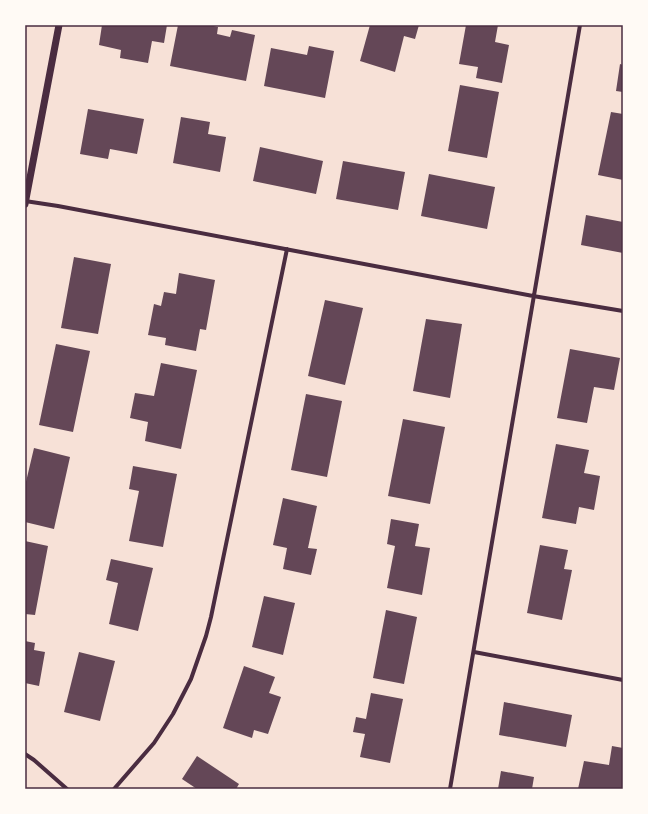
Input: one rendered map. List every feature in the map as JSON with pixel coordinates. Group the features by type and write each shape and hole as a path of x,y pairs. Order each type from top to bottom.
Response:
{"street":[{"path":"59,25 25,202 66,208 533,296 623,311"},
{"path":"450,789 580,25"},
{"path":"114,789 154,743 172,714 190,679 206,636 287,250"},
{"path":"474,652 623,680"},
{"path":"25,754 67,789"}],"building":[{"path":"102,25 167,25 164,43 152,41 148,63 120,58 121,50 99,45"},
{"path":"178,25 209,25 218,27 217,34 230,37 232,30 255,35 246,81 170,66"},
{"path":"370,25 419,25 415,39 404,36 395,72 360,61"},
{"path":"466,25 498,25 495,42 509,45 502,83 476,78 478,67 459,64"},
{"path":"309,46 334,51 325,98 264,86 271,48 307,55"},
{"path":"620,64 623,65 623,92 616,91"},
{"path":"460,85 499,92 487,158 448,151"},
{"path":"88,109 144,119 137,154 110,149 108,159 80,154"},
{"path":"611,112 623,114 623,180 598,175"},
{"path":"181,117 210,122 208,134 226,137 220,172 173,163"},
{"path":"260,147 323,161 316,194 253,181"},
{"path":"343,161 405,172 398,210 336,199"},
{"path":"429,174 495,187 487,229 421,216"},
{"path":"586,215 623,222 623,253 581,245"},
{"path":"74,257 111,264 98,334 61,328"},
{"path":"179,273 215,280 206,330 200,329 196,351 165,345 166,338 148,335 154,304 161,306 164,292 176,294"},
{"path":"325,300 363,308 345,385 308,376"},
{"path":"426,319 462,324 450,398 413,391"},
{"path":"56,344 90,351 73,432 39,425"},
{"path":"570,349 620,358 614,390 594,387 587,423 557,418"},
{"path":"161,363 197,370 181,449 145,441 148,422 130,418 135,393 154,396"},
{"path":"306,394 342,401 327,477 291,470"},
{"path":"403,419 445,427 430,504 388,496"},
{"path":"556,444 589,450 584,473 600,476 594,510 579,507 576,524 542,518"},
{"path":"34,448 70,457 54,529 25,522 25,486"},
{"path":"133,466 177,474 163,547 129,541 139,491 129,489"},
{"path":"283,498 317,506 308,548 317,549 311,575 283,569 287,548 273,545"},
{"path":"391,519 419,524 415,546 430,548 422,595 387,588 395,546 387,544"},
{"path":"25,541 48,546 35,615 25,614"},
{"path":"540,545 568,550 564,569 572,570 562,620 527,613"},
{"path":"111,559 153,568 138,631 109,624 118,583 106,580"},
{"path":"264,596 295,603 283,655 252,647"},
{"path":"386,610 417,617 404,684 373,678"},
{"path":"25,641 35,643 34,650 45,652 39,686 25,683"},
{"path":"79,652 115,661 100,721 64,712"},
{"path":"244,666 275,677 269,693 281,697 268,734 254,730 252,738 223,728"},
{"path":"371,693 403,699 390,763 360,757 365,734 353,732 356,717 366,719"},
{"path":"504,702 572,715 566,747 499,735"},
{"path":"612,746 623,748 623,789 578,789 584,761 609,765"},
{"path":"197,756 239,784 236,789 197,789 182,779"},
{"path":"501,771 534,777 532,789 498,789"}]}
